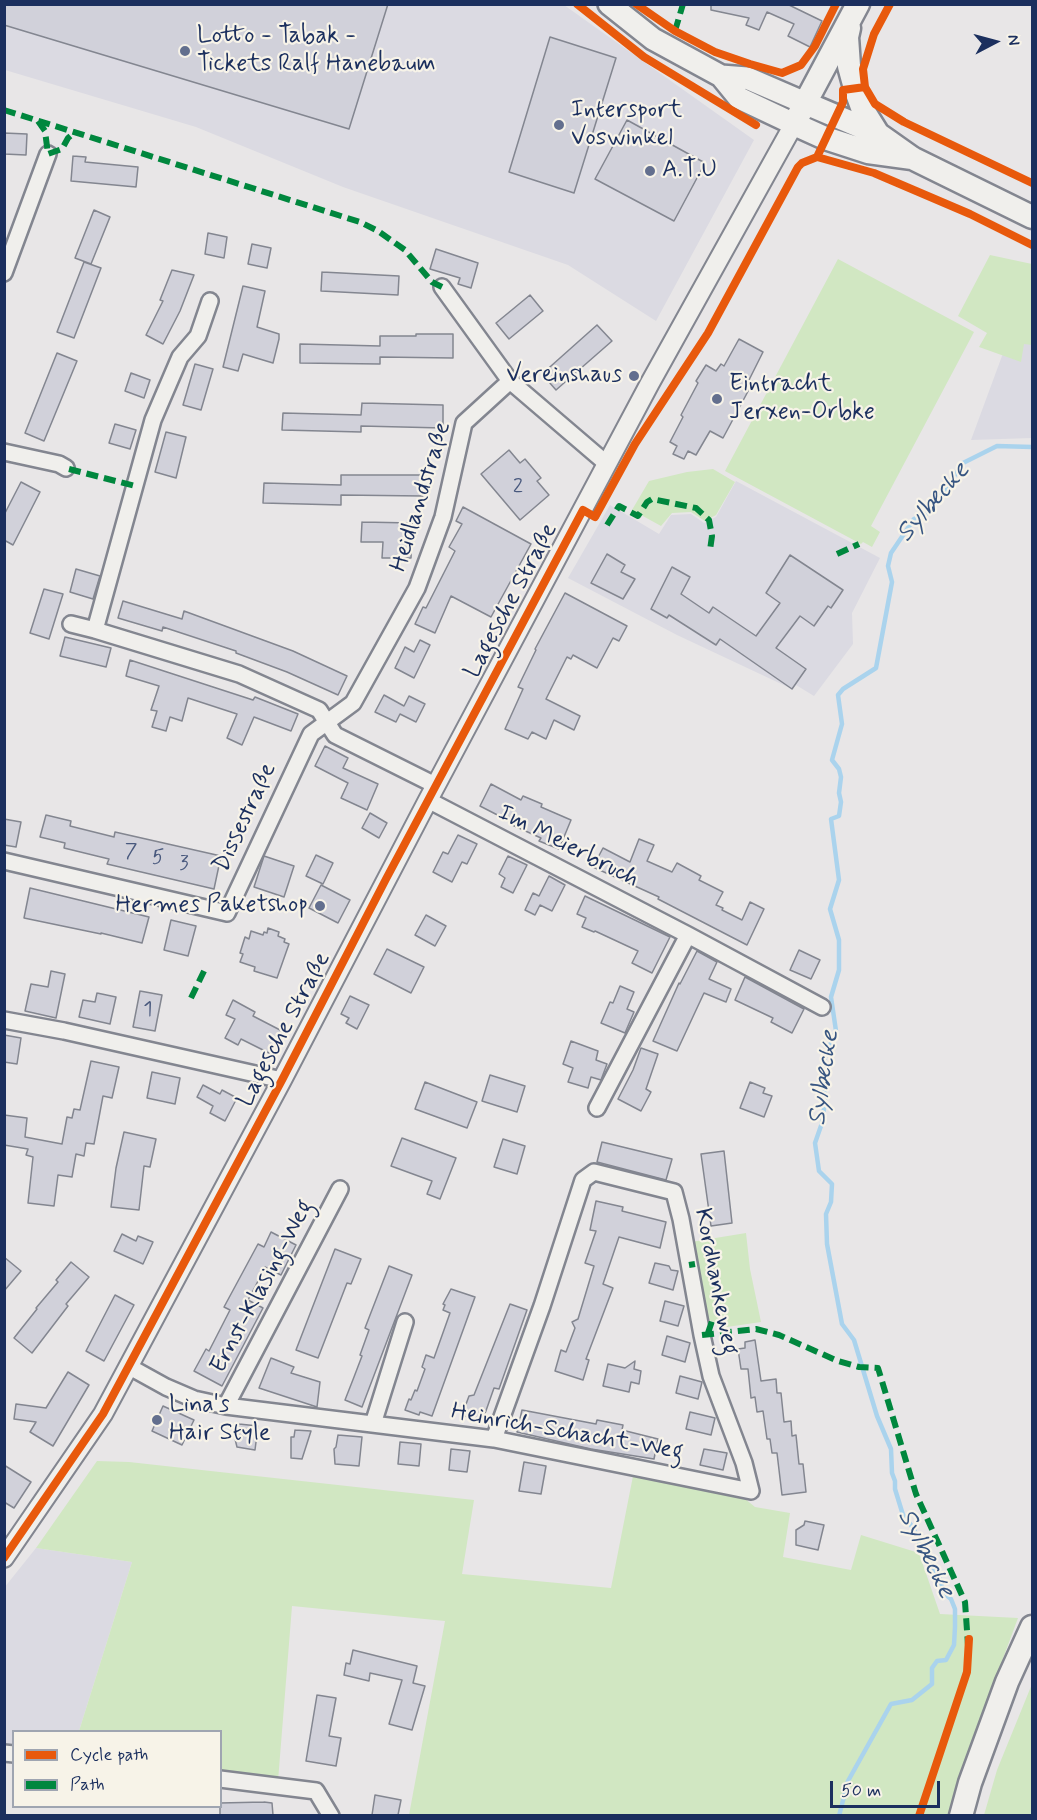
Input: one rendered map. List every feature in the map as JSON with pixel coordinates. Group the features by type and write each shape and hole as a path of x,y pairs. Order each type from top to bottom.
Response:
{"main road":[{"path":"609,4 653,39 720,76 740,98 825,138 868,152 912,158"},
{"path":"854,12 847,37 849,66 863,110 878,134"},
{"name":"Lagesche Straße","path":"794,124 854,12"},
{"path":"720,76 747,78 878,134 912,158 1032,217"},
{"path":"961,1815 970,1783 1007,1682 1032,1627"}],"street":[{"name":"Lagesche Straße","path":"4,1558 90,1435 282,1080 607,464 794,124"},
{"path":"4,273 48,154"},
{"path":"442,287 510,381 607,464"},
{"path":"95,630 153,420 180,357 198,336 210,301"},
{"name":"Heidlandstraße","path":"328,723 353,703 417,588 443,517 464,423 510,381"},
{"path":"4,452 59,464 66,468"},
{"path":"71,624 239,674 319,710 335,735 432,792"},
{"name":"Dissestraße","path":"4,861 227,913 311,734 328,723"},
{"name":"Im Meierbruch","path":"432,792 822,1007"},
{"path":"597,1108 688,934"},
{"path":"4,1020 64,1031 282,1080"},
{"name":"Kordhankeweg","path":"494,1439 542,1306 583,1180 594,1172 674,1192 711,1376 744,1463 751,1491"},
{"name":"Ernst-Klasing-Weg","path":"226,1406 340,1189"},
{"path":"374,1424 405,1322"},
{"name":"Heinrich-Schacht-Weg","path":"128,1366 166,1387 194,1398 226,1406 494,1439 751,1491"},
{"path":"222,1779 316,1791 331,1815"}],"shaded area":[{"path":"4,5 564,5 754,140 656,321 568,265 343,187 196,127 5,70"},
{"path":"1032,276 1032,438 971,440 1002,356"},
{"path":"736,481 880,558 852,613 853,644 814,696 796,685 792,689 677,635 568,578 610,505 659,534 671,515 691,514 704,523 716,517"},
{"path":"36,1548 132,1562 79,1730 12,1730 12,1748 5,1747 4,1588"}],"green space":[{"path":"990,255 1032,264 1032,345 1024,344 1021,362 979,347 987,333 958,316"},
{"path":"838,259 974,332 871,526 880,532 872,547 863,542 861,544 725,471"},
{"path":"713,469 735,482 716,515 705,521 691,512 672,513 661,526 632,510 649,481 687,472"},
{"path":"746,1233 750,1269 761,1322 727,1327 706,1319 691,1242"},
{"path":"97,1461 129,1462 474,1500 462,1574 611,1588 633,1476 744,1498 755,1507 790,1513 783,1557 851,1570 861,1535 919,1553 940,1614 1018,1618 962,1769 950,1815 409,1815 445,1621 292,1606 278,1781 222,1773 222,1730 79,1730 132,1562 36,1548"},
{"path":"1032,1684 1032,1815 984,1815 997,1770"}],"building":[{"path":"4,4 388,4 349,129 4,25"},
{"path":"711,4 787,4 822,21 810,47 788,36 794,24 767,12 759,30 746,25 749,18 711,10"},
{"name":"Intersport Voswinkel","path":"550,37 616,58 574,193 509,172"},
{"name":"A.T.U","path":"627,120 705,163 674,221 595,179"},
{"path":"4,133 27,134 26,155 4,154"},
{"path":"73,156 86,157 85,162 138,167 136,187 71,181"},
{"path":"94,210 110,217 91,264 75,258"},
{"path":"208,233 227,237 224,258 205,254"},
{"path":"252,244 271,248 267,268 248,264"},
{"path":"436,249 478,263 471,288 458,284 460,278 430,269"},
{"path":"84,262 101,268 74,338 57,332"},
{"path":"172,270 194,275 180,311 163,344 146,335 163,301 160,300"},
{"path":"322,272 399,276 398,295 321,291"},
{"path":"243,286 265,291 257,327 279,334 279,339 273,363 243,354 238,371 223,367"},
{"path":"530,295 543,311 509,339 496,323"},
{"path":"597,325 612,341 556,390 542,374"},
{"path":"416,334 453,334 453,358 380,357 380,364 300,363 300,344 380,346 380,336 416,336"},
{"name":"Eintracht Jerxen-Orbke","path":"739,339 763,352 749,380 753,382 723,438 710,431 696,455 688,451 684,459 673,454 677,446 670,442 698,383 696,381 706,365 716,371 721,364 724,366"},
{"path":"57,353 77,361 44,441 25,433"},
{"path":"195,364 213,369 201,410 183,405"},
{"path":"131,373 150,380 144,398 125,391"},
{"path":"362,403 443,405 443,428 361,426 361,432 282,430 283,413 361,415"},
{"path":"115,424 136,430 130,449 109,443"},
{"path":"166,432 186,437 176,478 155,472"},
{"path":"509,450 520,463 525,459 541,478 537,481 549,495 520,520 481,474"},
{"path":"341,475 423,475 423,496 341,495 341,505 263,503 264,483 341,485"},
{"path":"21,482 40,492 13,545 4,540 4,515"},
{"path":"463,507 531,544 491,617 451,596 435,633 415,624 423,607 426,608 455,551 449,547 462,524 456,521"},
{"path":"362,522 412,523 411,558 382,558 383,542 361,542"},
{"path":"607,554 625,565 621,572 635,579 623,599 591,583"},
{"path":"790,555 843,590 831,608 828,606 814,626 800,616 776,648 806,669 792,689 720,639 716,645 669,615 667,618 651,609 672,567 690,577 681,594 709,613 713,607 756,636 780,603 766,593"},
{"path":"76,569 100,576 93,599 70,592"},
{"path":"44,589 63,594 49,639 30,633"},
{"path":"565,593 627,626 619,641 613,638 597,668 573,655 571,659 567,657 546,699 580,716 574,730 554,720 546,739 532,732 528,739 505,729 523,689 518,687"},
{"path":"123,601 182,619 184,611 293,651 347,676 338,695 287,672 236,653 236,651 163,627 162,631 118,618"},
{"path":"65,637 111,648 106,667 60,656"},
{"path":"420,640 430,645 414,678 395,668 405,647 414,652"},
{"path":"130,660 253,700 255,697 298,714 291,731 254,717 242,745 227,738 237,714 188,698 182,721 170,717 166,731 152,727 157,711 151,710 159,686 126,676"},
{"path":"384,695 404,706 409,696 425,704 416,722 400,714 396,722 375,712"},
{"path":"325,746 348,758 343,768 378,784 367,810 341,798 348,783 315,766"},
{"path":"491,784 521,800 523,796 542,804 541,807 571,820 559,849 539,841 541,838 510,824 511,822 480,806"},
{"path":"370,813 387,823 379,838 362,828"},
{"path":"46,815 71,821 70,826 114,837 115,832 221,856 214,889 107,864 109,859 64,848 65,843 40,837"},
{"path":"4,819 21,822 16,847 4,845"},
{"path":"458,835 477,844 467,864 462,862 452,882 433,872 443,852 448,854"},
{"path":"639,839 654,845 647,861 672,872 677,863 701,876 699,880 723,892 716,905 723,908 722,910 742,920 750,902 764,909 747,945 658,899 659,897 593,867 603,848 630,862"},
{"path":"316,855 333,863 323,884 306,876"},
{"path":"264,856 294,866 284,897 254,887"},
{"path":"508,856 527,865 513,893 501,887 505,878 499,874"},
{"path":"549,876 565,885 552,911 540,905 535,915 525,910 533,893 539,896"},
{"path":"321,885 350,900 338,923 309,908"},
{"path":"30,888 149,917 142,943 24,918"},
{"path":"585,896 670,937 652,973 632,963 638,951 582,927 586,918 577,914"},
{"path":"426,915 446,926 435,946 415,935"},
{"path":"171,920 196,926 188,956 164,950"},
{"path":"268,928 279,932 278,936 289,944 277,978 254,971 255,967 240,962 245,937 249,939 251,931 263,935 264,932 267,933"},
{"path":"387,949 424,967 411,993 374,974"},
{"path":"799,950 820,960 811,979 790,970"},
{"path":"697,951 717,962 709,979 731,989 726,1002 704,993 677,1051 653,1041 679,983"},
{"path":"51,971 65,974 56,1018 25,1011 31,984 48,987"},
{"path":"745,977 804,1009 792,1033 771,1022 773,1018 735,1000"},
{"path":"620,986 634,992 627,1009 634,1012 625,1033 601,1023"},
{"path":"140,991 162,995 155,1031 133,1027"},
{"path":"97,993 116,997 110,1024 79,1017 83,1000 95,1002"},
{"path":"350,996 369,1005 357,1029 346,1023 349,1018 341,1014"},
{"path":"233,1000 255,1012 253,1016 282,1031 271,1054 241,1039 238,1045 225,1038 235,1019 226,1015"},
{"path":"4,1035 21,1038 17,1064 4,1062"},
{"path":"571,1041 598,1051 596,1060 607,1064 601,1080 591,1077 588,1088 568,1082 573,1068 563,1064"},
{"path":"641,1048 658,1054 646,1089 651,1092 641,1111 618,1099"},
{"path":"91,1061 119,1067 112,1098 103,1096 94,1144 86,1143 84,1156 76,1154 72,1177 58,1175 54,1206 28,1203 33,1157 26,1155 28,1149 4,1145 4,1115 27,1118 25,1137 62,1144 67,1117 72,1118 74,1109 80,1110"},
{"path":"152,1072 180,1078 175,1104 147,1098"},
{"path":"490,1075 525,1086 517,1112 482,1101"},
{"path":"425,1082 477,1102 467,1128 415,1109"},
{"path":"750,1082 765,1088 763,1093 772,1096 764,1117 740,1108"},
{"path":"203,1085 220,1094 222,1090 237,1098 225,1121 210,1113 213,1106 197,1097"},
{"path":"124,1132 156,1139 150,1167 144,1166 139,1210 111,1207"},
{"path":"402,1138 456,1158 440,1199 427,1194 432,1181 391,1166"},
{"path":"503,1139 525,1146 517,1174 494,1167"},
{"path":"602,1142 672,1159 666,1180 597,1162"},
{"path":"724,1151 732,1223 711,1226 701,1154"},
{"path":"596,1201 623,1207 622,1211 666,1222 660,1248 619,1237 603,1284 613,1288 586,1359 589,1360 583,1380 555,1371 561,1350 566,1352 575,1328 572,1322 578,1319 594,1266 585,1263 596,1231 590,1230"},
{"path":"271,1232 296,1245 281,1275 265,1267 248,1300 263,1308 222,1386 194,1371 206,1349 209,1351 230,1310 224,1307 258,1244 264,1247"},
{"path":"122,1234 136,1241 138,1236 153,1242 143,1264 114,1251"},
{"path":"335,1249 361,1259 351,1284 347,1283 318,1358 296,1350"},
{"path":"4,1257 21,1271 4,1291"},
{"path":"71,1262 89,1277 66,1304 68,1306 32,1353 14,1338"},
{"path":"655,1263 678,1271 673,1290 649,1283"},
{"path":"389,1266 412,1275 362,1407 345,1400 362,1356 360,1355 369,1330 365,1328"},
{"path":"451,1289 475,1297 432,1416 420,1412 419,1415 405,1410 409,1399 411,1400 415,1390 417,1391 425,1369 422,1367 426,1355 434,1358 450,1313 443,1310 445,1305 443,1304"},
{"path":"115,1295 134,1305 104,1361 86,1351"},
{"path":"665,1301 684,1306 678,1326 660,1321"},
{"path":"510,1304 527,1310 499,1389 494,1388 482,1422 462,1415 469,1396 474,1395"},
{"path":"667,1336 690,1343 685,1362 662,1355"},
{"path":"755,1340 761,1381 776,1379 777,1393 781,1393 784,1422 791,1421 792,1436 796,1435 799,1464 803,1464 806,1492 782,1495 777,1453 772,1453 770,1439 767,1439 763,1411 757,1412 755,1397 751,1398 748,1369 741,1369 738,1349 745,1348 745,1342"},
{"path":"271,1358 294,1367 291,1373 320,1382 317,1407 259,1388"},
{"path":"635,1361 634,1369 641,1371 639,1384 631,1382 629,1392 603,1386 608,1364 625,1368"},
{"path":"68,1372 89,1385 53,1446 30,1432 36,1422 14,1419 16,1404 46,1408"},
{"path":"680,1376 702,1382 698,1399 676,1393"},
{"path":"163,1406 194,1420 182,1445 152,1431"},
{"path":"522,1410 596,1424 597,1420 623,1425 622,1430 658,1439 654,1459 591,1449 517,1432"},
{"path":"690,1412 715,1418 711,1435 686,1429"},
{"path":"239,1424 258,1426 255,1450 237,1447 234,1435"},
{"path":"295,1430 311,1431 302,1459 291,1458 291,1437 294,1437"},
{"path":"338,1435 362,1437 359,1466 335,1464 334,1449"},
{"path":"400,1442 421,1444 419,1466 398,1464"},
{"path":"451,1449 470,1451 467,1472 449,1470"},
{"path":"704,1449 727,1453 723,1470 700,1465"},
{"path":"524,1462 546,1466 541,1494 519,1491"},
{"path":"4,1465 31,1482 14,1508 4,1502"},
{"path":"805,1521 824,1525 818,1550 796,1545 796,1530 804,1525"},
{"path":"353,1650 417,1666 413,1683 425,1686 412,1730 389,1724 402,1680 370,1673 369,1681 344,1675 346,1663 350,1664"},
{"path":"317,1695 336,1698 329,1736 341,1738 336,1766 306,1761"},
{"path":"375,1795 401,1800 398,1815 372,1815"},
{"path":"222,1803 272,1803 273,1815 220,1815"}],"waterway":[{"name":"Sylbecke","path":"839,1816 848,1781 891,1704 912,1700 932,1684 932,1668 937,1661 946,1660 954,1645 955,1609 951,1599 944,1593 940,1579 920,1545 914,1529 903,1515 892,1473 891,1449 877,1416 854,1340 842,1324 827,1244 826,1214 831,1202 832,1184 819,1171 815,1143 822,1123 825,1101 823,1062 836,1031 831,997 839,970 839,940 830,909 839,880 831,819 839,816 841,802 839,793 841,777 839,769 832,760 842,724 838,695 843,689 876,668 892,582 888,566 891,553 914,519 930,512 963,463 997,446 1032,447"}],"marked path":[{"path":"675,31 683,4"},
{"path":"4,110 360,222 378,231 405,250 432,282 442,287"},
{"path":"38,121 45,131 48,154 62,149 68,138 75,132"},
{"path":"69,469 135,486"},
{"path":"607,525 619,506 638,516 647,502 652,499 696,508 709,520 712,536 710,550"},
{"path":"837,554 859,544"},
{"path":"191,998 206,967"},
{"path":"689,1265 695,1264"},
{"path":"708,1333 712,1321"},
{"path":"702,1335 756,1329 779,1335 838,1361 859,1367 878,1368 916,1494 965,1602 968,1645"}],"cycle path":[{"path":"577,4 644,57 756,125"},
{"path":"636,4 675,31 715,52 782,73 801,65 815,46 836,4"},
{"path":"890,4 874,34 863,69 865,87 875,104 904,122 1032,183"},
{"path":"817,157 843,102 843,90 865,87"},
{"path":"4,1558 103,1414 583,510 595,517 635,444 708,333 798,167 817,157 874,173 970,214 1032,245"},
{"path":"919,1816 967,1672 969,1639"}],"place":[{"name":"Lotto - Tabak - Tickets Ralf Hanebaum","path":"185,51"},
{"name":"Intersport Voswinkel","path":"559,125"},
{"name":"A.T.U","path":"650,171"},
{"name":"Vereinshaus","path":"634,376"},
{"name":"Eintracht Jerxen-Orbke","path":"717,399"},
{"name":"Hermes Paketshop","path":"320,906"},
{"name":"Lina's Hair Style","path":"157,1420"}]}
